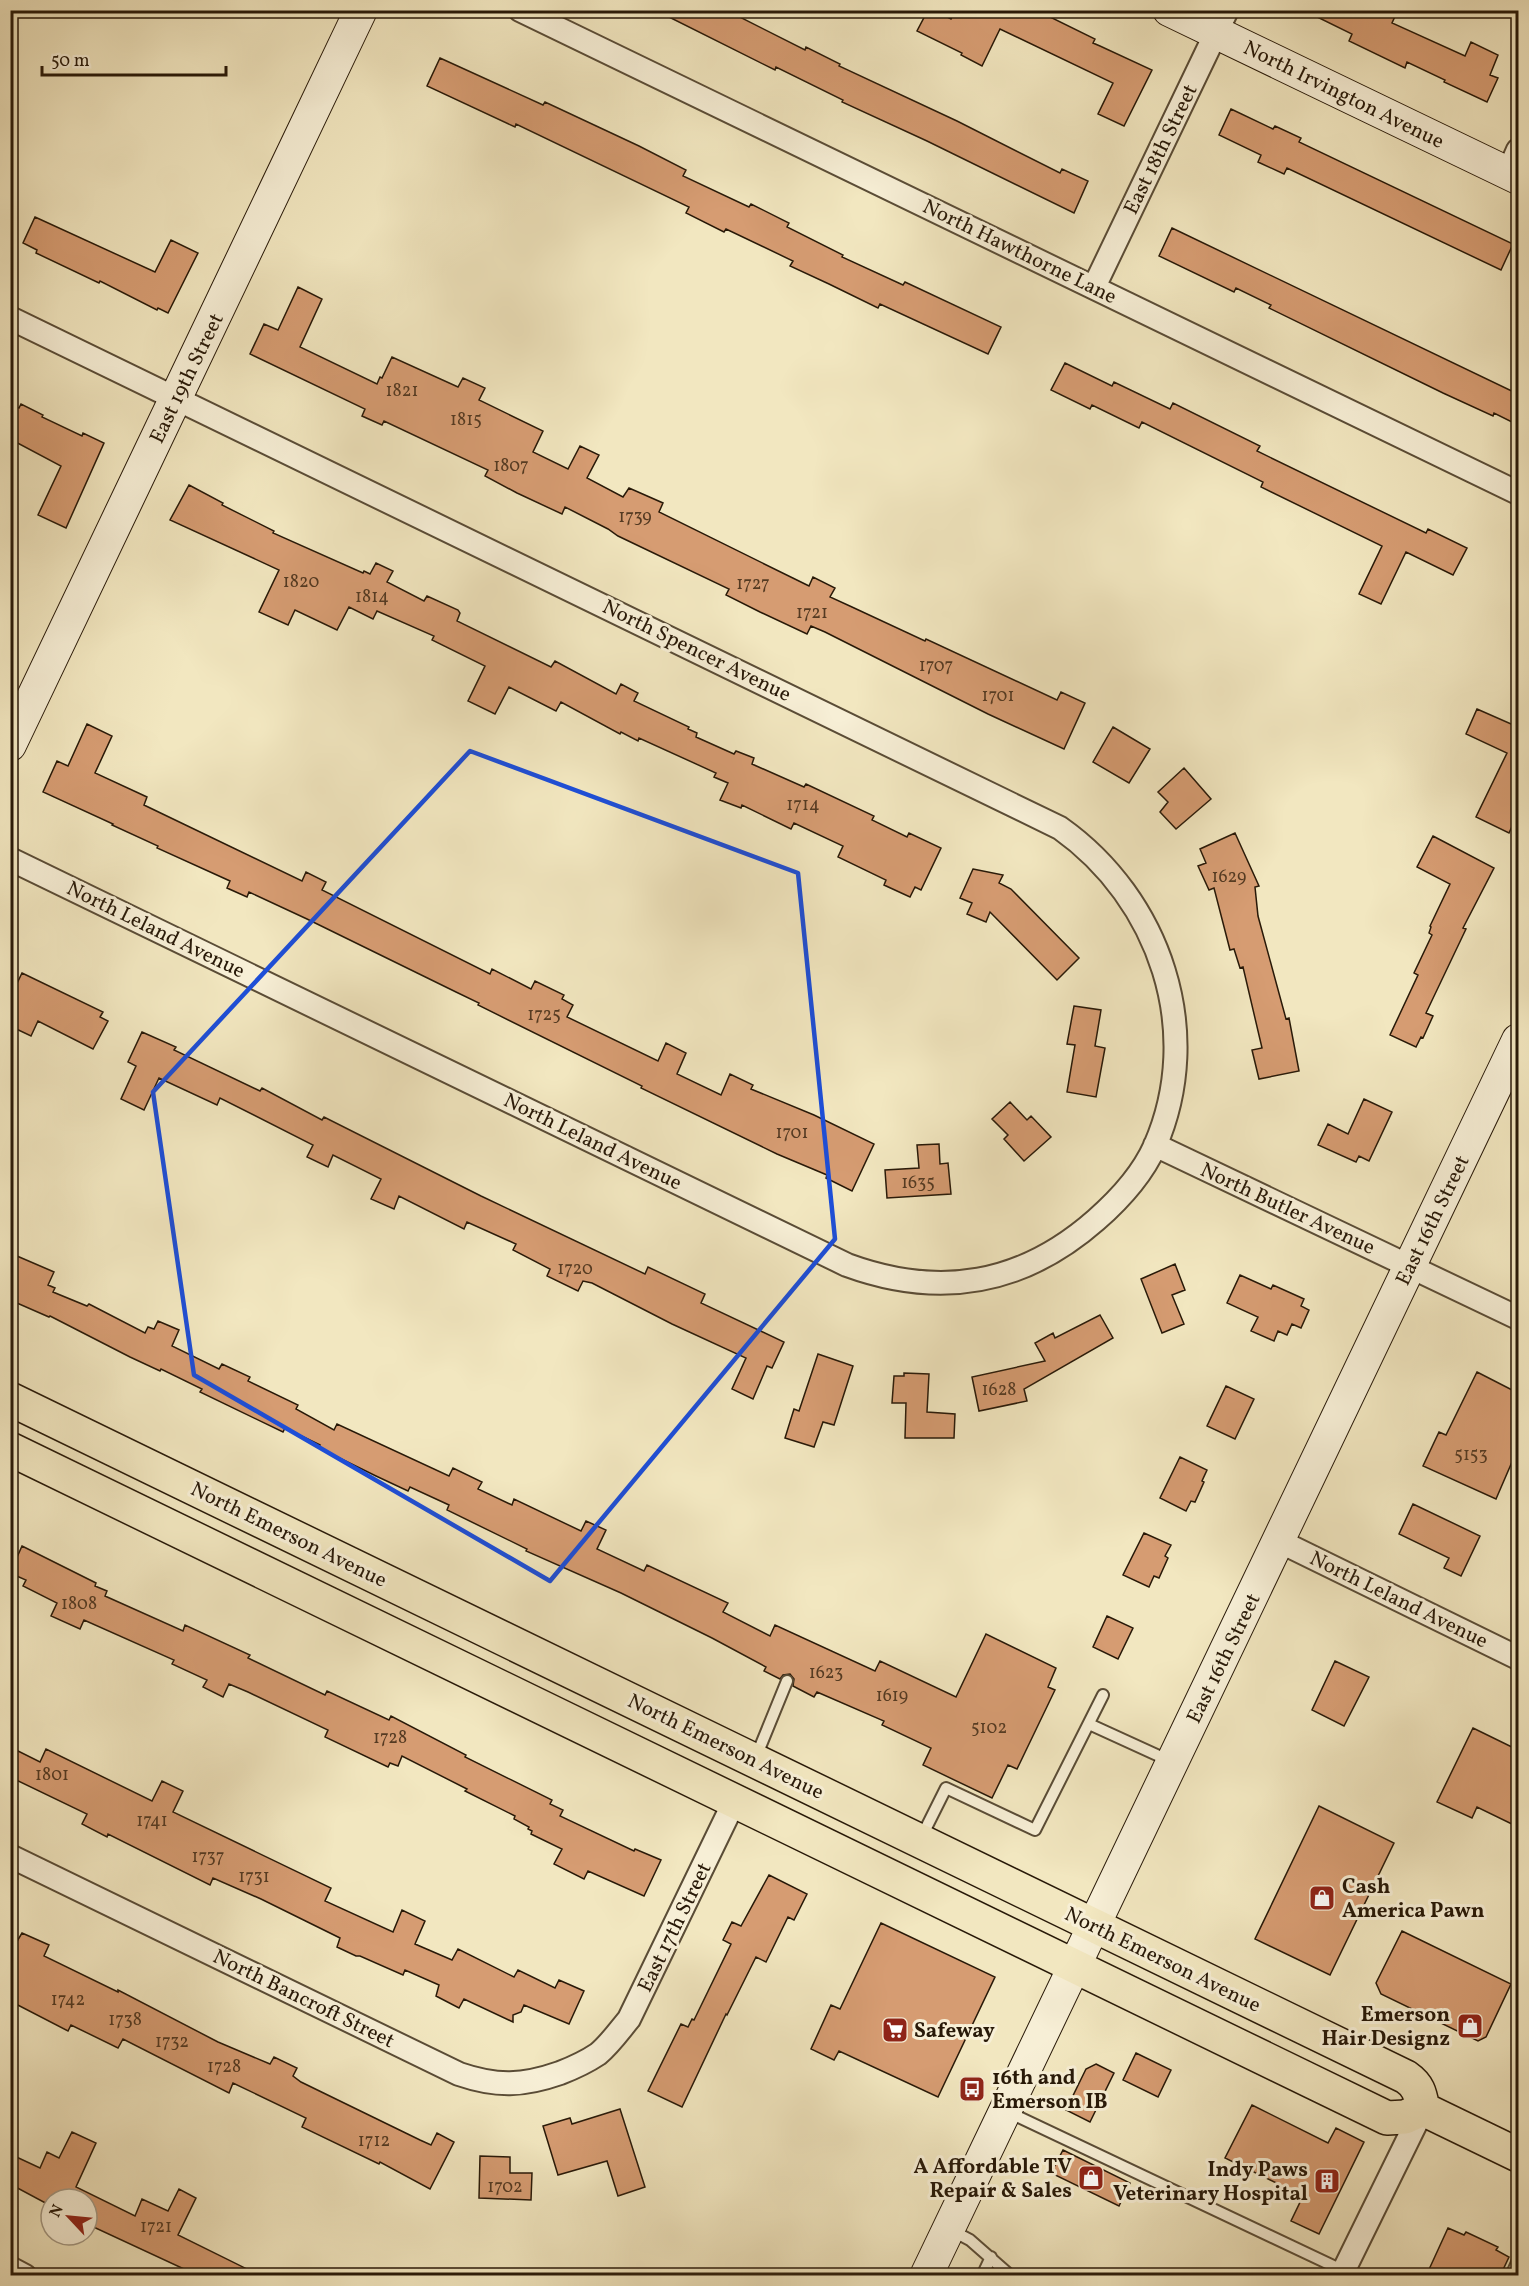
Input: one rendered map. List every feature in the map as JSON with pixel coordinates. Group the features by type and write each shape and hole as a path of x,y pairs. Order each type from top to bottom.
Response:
{"main road":[{"name":"East 19th Street","path":"10,745 361,10"},
{"name":"North Irvington Avenue","path":"1169,10 1222,22 1515,167"},
{"name":"East 16th Street","path":"926,2276 1518,1040"},
{"name":"North Emerson Avenue","path":"10,1399 1406,2077 1420,2090 1423,2109"},
{"path":"10,1449 1387,2118 1405,2118 1423,2109 1518,2155"}],"street":[{"name":"North Hawthorne Lane","path":"520,10 1518,493"},
{"name":"East 18th Street","path":"1094,287 1222,22"},
{"name":"North Spencer Avenue","path":"10,318 1038,816 1069,834 1104,865 1133,902 1158,953 1168,986 1174,1020 1174,1066 1169,1101 1155,1145"},
{"name":"North Leland Avenue","path":"10,859 837,1260 879,1276 913,1282 958,1283 981,1280 1014,1271 1045,1257 1083,1232 1113,1205 1132,1184 1155,1145"},
{"name":"North Butler Avenue","path":"1155,1145 1518,1318"},
{"name":"North Leland Avenue","path":"1279,1541 1518,1658"},
{"name":"East 17th Street","path":"604,2049 629,2019 735,1800"},
{"name":"North Bancroft Street","path":"10,1856 470,2078 506,2084 540,2080 580,2065 604,2049"},
{"path":"1343,2273 1423,2109"},
{"path":"10,2268 25,2276"}],"lane":[{"path":"754,1760 787,1681"},
{"path":"920,1840 946,1788 1035,1830 1103,1695"},
{"path":"1089,1724 1173,1762"},
{"path":"1005,2110 1343,2273"},
{"path":"948,2229 970,2240 1011,2276"},
{"path":"982,2276 991,2257"},
{"path":"1511,2276 1518,2260"}],"highlighted area":[{"path":"470,751 798,873 835,1239 550,1581 194,1375 153,1092"}],"building":[{"path":"655,10 726,10 805,50 806,47 840,64 839,66 957,121 1060,173 1062,169 1088,181 1074,213 842,102 843,100 776,67 775,70"},
{"path":"928,10 934,10 951,19 955,10 1036,10 1095,39 1093,43 1152,70 1124,126 1098,114 1113,83 1000,29 982,66 961,55 962,53 917,31"},
{"path":"1303,10 1398,10 1392,23 1465,56 1471,42 1498,55 1490,75 1498,78 1487,102 1407,62 1405,68 1349,41 1352,34"},
{"path":"440,58 543,105 545,102 639,146 686,170 683,176 749,207 751,204 789,223 787,227 843,255 842,257 903,285 905,282 1001,327 988,354 880,304 878,308 790,266 793,261 686,213 689,207 516,124 515,127 427,86"},
{"path":"1231,109 1273,129 1275,126 1301,138 1299,142 1513,244 1501,270 1287,168 1284,174 1258,162 1261,155 1219,135"},
{"path":"35,217 155,272 171,240 198,253 168,313 158,308 157,310 100,281 99,283 36,253 37,250 23,243"},
{"path":"1172,228 1518,394 1518,425 1443,393 1269,308 1271,305 1236,288 1234,292 1159,256"},
{"path":"298,287 322,299 300,347 377,384 392,357 458,387 463,378 485,388 479,400 543,431 533,452 568,469 580,446 599,455 587,478 623,497 629,488 663,503 659,512 809,586 813,577 835,588 830,597 1057,700 1061,692 1085,703 1064,749 988,714 825,632 811,626 807,634 760,612 726,595 729,589 618,536 565,507 562,514 517,493 485,476 488,470 384,421 382,425 362,416 365,409 250,354 264,324 278,330"},
{"path":"1065,363 1112,386 1114,382 1170,409 1173,403 1260,446 1257,451 1426,533 1428,529 1467,548 1453,575 1406,552 1381,604 1359,594 1382,546 1261,487 1263,482 1142,422 1139,428 1092,405 1090,409 1051,390"},
{"path":"10,404 19,408 21,404 82,436 83,433 104,443 66,528 38,515 61,466 10,439"},
{"path":"189,485 223,503 222,505 274,531 273,533 363,573 364,571 370,574 376,563 393,571 387,582 424,601 427,596 458,610 460,613 457,621 551,667 555,661 616,694 621,684 638,693 634,701 689,727 688,729 697,733 696,737 734,754 736,751 754,758 752,764 804,787 806,784 874,816 872,820 907,837 909,833 941,848 921,890 915,887 910,897 884,885 886,880 838,857 843,846 794,823 791,829 742,805 741,808 720,800 728,783 714,777 716,773 639,738 638,741 621,732 620,734 561,702 556,711 509,687 495,714 468,701 485,666 432,640 434,636 377,611 373,619 349,607 337,630 295,610 288,625 259,612 279,570 170,520"},
{"path":"1477,709 1518,727 1518,813 1509,833 1476,817 1507,753 1466,734"},
{"path":"87,724 112,736 95,773 147,797 144,805 302,881 306,872 326,882 322,890 490,974 492,969 531,989 535,981 564,995 562,999 573,1005 567,1017 658,1061 666,1043 686,1053 677,1074 721,1095 730,1074 753,1085 751,1089 814,1115 874,1144 852,1191 826,1178 827,1175 777,1154 641,1088 642,1086 478,1005 479,1003 307,919 249,892 247,897 227,888 230,881 43,792 57,761 68,766"},
{"path":"1113,727 1150,749 1129,783 1093,762"},
{"path":"1184,768 1211,799 1176,829 1160,812 1168,802 1158,792"},
{"path":"1235,833 1259,886 1255,887 1258,916 1286,1019 1289,1018 1299,1071 1259,1079 1252,1050 1262,1048 1243,967 1240,968 1234,949 1230,950 1214,888 1209,890 1198,866 1206,863 1200,849"},
{"path":"1433,836 1494,868 1463,928 1466,929 1426,1013 1433,1016 1423,1038 1421,1037 1416,1047 1390,1035 1418,975 1414,973 1432,935 1429,933 1430,926 1450,884 1417,867"},
{"path":"973,869 1003,875 999,883 1011,889 1079,958 1057,980 990,912 986,922 967,914 972,903 960,898"},
{"path":"22,973 103,1012 100,1017 108,1021 93,1049 38,1021 31,1036 10,1026 10,998"},
{"path":"1074,1006 1101,1010 1095,1046 1105,1048 1096,1097 1067,1092 1075,1045 1067,1044"},
{"path":"142,1032 176,1047 174,1050 260,1091 262,1088 322,1120 324,1117 481,1196 645,1274 648,1267 705,1294 701,1303 784,1342 772,1368 767,1366 753,1399 732,1389 746,1358 672,1324 592,1283 583,1281 578,1291 547,1276 550,1269 513,1250 516,1244 467,1222 464,1229 399,1196 394,1209 371,1199 381,1179 333,1155 328,1167 307,1157 313,1145 220,1098 217,1105 159,1078 144,1110 121,1099 136,1066 128,1062"},
{"path":"1364,1099 1392,1112 1369,1161 1359,1156 1356,1162 1318,1145 1328,1124 1348,1134"},
{"path":"1010,1102 1027,1120 1031,1116 1051,1137 1024,1161 1004,1139 1008,1135 992,1119"},
{"path":"939,1144 940,1164 948,1163 951,1194 887,1198 885,1170 919,1168 917,1145"},
{"path":"10,1253 54,1272 48,1285 55,1288 53,1292 87,1306 89,1304 145,1333 148,1327 154,1329 158,1321 179,1330 172,1346 219,1369 222,1364 250,1377 248,1381 298,1405 296,1409 334,1430 337,1424 449,1476 453,1468 482,1482 478,1489 512,1505 514,1499 581,1531 586,1521 606,1530 597,1549 644,1571 647,1565 728,1603 723,1612 770,1636 775,1625 875,1671 880,1661 956,1697 986,1634 1056,1668 1048,1687 1055,1690 1017,1769 1008,1765 992,1798 923,1765 931,1748 882,1725 884,1721 817,1692 814,1697 793,1686 794,1679 790,1674 783,1675 780,1679 764,1671 766,1667 712,1638 621,1593 526,1551 527,1549 447,1510 449,1505 410,1487 408,1491 319,1448 320,1445 285,1428 283,1432 200,1392 202,1389 161,1369 160,1371 50,1316 10,1300"},
{"path":"1175,1264 1185,1290 1172,1295 1184,1324 1162,1333 1141,1279"},
{"path":"1240,1275 1271,1289 1273,1285 1304,1299 1301,1306 1309,1310 1301,1328 1292,1324 1287,1335 1278,1331 1274,1341 1251,1331 1258,1317 1227,1303"},
{"path":"1100,1315 1113,1338 1024,1389 1027,1401 979,1411 972,1377 1045,1361 1035,1343 1053,1333 1055,1338"},
{"path":"818,1354 853,1366 834,1425 823,1422 814,1447 785,1438 794,1409 799,1411"},
{"path":"1477,1372 1518,1393 1518,1448 1496,1499 1423,1466 1439,1432 1446,1435"},
{"path":"904,1373 929,1374 927,1412 955,1414 954,1438 905,1438 906,1403 892,1403 894,1376 904,1376"},
{"path":"1226,1386 1254,1399 1235,1439 1207,1426"},
{"path":"1180,1457 1207,1470 1195,1502 1191,1501 1186,1511 1160,1498"},
{"path":"1413,1504 1480,1536 1461,1576 1444,1568 1449,1558 1399,1534"},
{"path":"1144,1533 1171,1545 1165,1556 1168,1558 1159,1578 1154,1576 1149,1587 1123,1575"},
{"path":"22,1546 96,1583 95,1586 107,1591 105,1596 183,1631 185,1625 250,1655 248,1658 325,1695 327,1691 389,1720 391,1716 466,1755 465,1757 552,1800 550,1804 563,1810 560,1816 634,1851 635,1849 661,1860 644,1896 588,1871 584,1879 554,1864 562,1849 531,1834 529,1827 514,1819 515,1816 402,1756 398,1766 390,1763 388,1767 325,1737 328,1730 248,1692 229,1684 223,1697 203,1687 207,1680 172,1664 174,1660 84,1620 80,1629 51,1616 57,1603 23,1586 26,1580 10,1573"},
{"path":"1107,1616 1133,1628 1118,1659 1093,1647"},
{"path":"1335,1661 1369,1677 1344,1726 1312,1710"},
{"path":"1473,1728 1518,1750 1518,1827 1477,1807 1472,1818 1437,1802"},
{"path":"10,1747 40,1762 46,1749 152,1801 162,1781 183,1791 173,1812 331,1888 325,1901 393,1932 402,1910 425,1921 415,1944 452,1960 458,1949 514,1977 518,1970 555,1988 559,1980 584,1991 569,2024 524,2005 521,2012 513,2015 513,2022 464,1999 459,2008 436,1996 439,1985 405,1970 403,1975 356,1956 337,1947 340,1938 261,1899 213,1878 210,1885 108,1834 107,1837 82,1824 87,1814 10,1777"},
{"name":"Cash America Pawn","path":"1319,1806 1394,1843 1330,1975 1255,1939"},
{"path":"769,1875 807,1894 794,1920 788,1917 766,1962 756,1957 682,2107 648,2091 681,2024 688,2027 692,2019 694,2020 731,1944 723,1940 732,1922 741,1926"},
{"name":"Safeway","path":"881,1923 995,1977 938,2097 839,2051 834,2060 811,2049 831,2005 840,2009"},
{"path":"1402,1931 1511,1984 1486,2037 1478,2041 1381,1994 1376,1983"},
{"path":"22,1933 49,1945 44,1956 118,1992 118,1990 218,2042 270,2064 274,2057 297,2068 293,2076 301,2082 420,2140 431,2145 437,2133 454,2142 430,2189 380,2162 379,2164 302,2127 306,2118 233,2083 229,2093 123,2039 118,2048 71,2025 68,2031 10,2001 10,1953"},
{"path":"1136,2053 1171,2070 1158,2097 1123,2080"},
{"path":"1096,2064 1114,2073 1090,2122 1066,2110 1086,2069"},
{"path":"1252,2105 1328,2143 1336,2128 1364,2142 1319,2234 1291,2221 1303,2196 1225,2158"},
{"path":"620,2109 645,2187 618,2196 607,2161 558,2175 543,2126 570,2118 572,2124"},
{"path":"72,2132 96,2143 76,2187 39,2187 39,2200 10,2184 10,2154 40,2168 47,2152 59,2158"},
{"name":"A Affordable TV Repair & Sales","path":"1063,2150 1130,2183 1119,2206 1051,2173"},
{"path":"480,2156 510,2157 510,2173 532,2173 531,2200 479,2198"},
{"path":"179,2189 196,2198 178,2235 261,2276 199,2276 99,2230 99,2198 135,2216 142,2199 168,2211"},
{"path":"1448,2228 1464,2235 1466,2232 1498,2247 1496,2250 1509,2257 1500,2276 1426,2276"}],"place":[{"name":"Cash America Pawn","path":"1322,1898"},
{"name":"Emerson Hair Designz","path":"1470,2026"},
{"name":"Safeway","path":"895,2030"},
{"name":"16th and Emerson IB","path":"972,2089"},
{"name":"A Affordable TV Repair & Sales","path":"1091,2178"},
{"name":"Indy Paws Veterinary Hospital","path":"1327,2181"}]}
